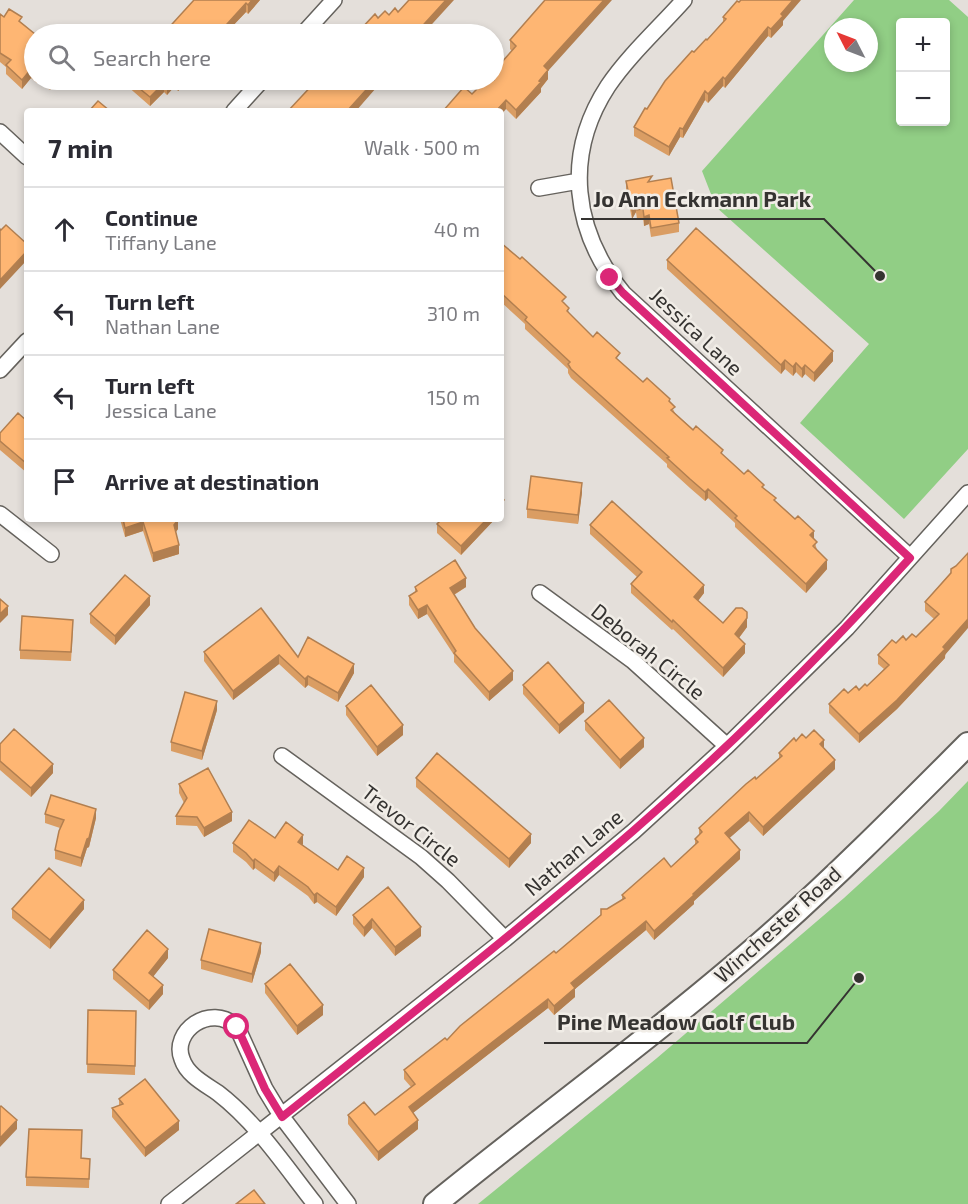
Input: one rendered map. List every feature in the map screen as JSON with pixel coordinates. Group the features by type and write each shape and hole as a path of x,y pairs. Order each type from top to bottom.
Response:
{"main road":[{"name":"Winchester Road","path":"435,1204 675,1015 778,927 884,829 968,744"}],"street":[{"path":"312,24 334,0"},
{"name":"Jessica Lane","path":"684,0 609,85 585,134 579,162 579,203 596,255 623,293 910,558"},
{"path":"237,108 253,90"},
{"path":"0,132 24,154"},
{"path":"539,188 579,181"},
{"path":"0,370 24,343"},
{"name":"Nathan Lane","path":"169,1204 505,939 634,831 727,746 847,628 968,493"},
{"path":"0,514 51,554"},
{"name":"Deborah Circle","path":"540,593 633,661 727,746"},
{"name":"Trevor Circle","path":"282,756 421,857 505,939"},
{"path":"315,1204 260,1134 232,1104 187,1070 181,1057 181,1043 188,1030 199,1022 210,1016 230,1020 237,1027 265,1089 282,1117 348,1204"}],"green space":[{"path":"854,0 949,0 968,17 968,449 904,519 800,423 869,344 716,207 702,171 824,34 824,72 878,72 878,18 838,18"},
{"path":"968,781 968,1204 478,1204 657,1058 844,898 939,811"}],"building":[{"path":"194,0 252,0 248,5 246,3 227,24 172,24"},
{"path":"409,0 446,0 424,24 366,24 375,14 378,18 385,11 389,15 395,8 398,12"},
{"path":"545,0 604,0 544,66 548,70 539,81 541,82 516,110 506,100 499,108 446,108 461,90 467,90 472,94 476,90 504,90 504,60 516,46 510,40"},
{"path":"793,0 781,14 783,16 771,29 768,27 725,79 723,77 708,94 705,91 683,129 680,128 669,147 634,127 665,81 692,51 694,52 707,40 726,19 723,17 737,1"},
{"path":"9,9 22,17 19,21 24,25 24,78 22,80 6,65 11,60 0,53 0,14 4,17"},
{"path":"141,90 157,90 150,97"},
{"path":"308,90 366,90 350,108 291,108"},
{"path":"98,101 106,108 92,108"},
{"path":"652,176 648,182 671,178 679,223 651,228 649,215 644,217 643,209 637,210 636,203 632,210 626,181"},
{"path":"6,225 24,241 24,254 0,280 0,229"},
{"path":"696,228 833,351 814,373 805,365 802,369 796,363 793,367 785,360 781,365 667,260"},
{"path":"504,246 520,259 522,257 566,297 562,301 569,308 567,311 593,337 597,332 620,353 616,358 643,382 647,378 670,399 669,401 675,407 671,410 693,430 696,426 723,450 721,453 744,474 748,470 764,485 762,487 776,498 774,500 795,519 798,516 814,531 810,535 817,542 813,546 827,560 806,584 735,518 737,516 708,489 705,492 690,479 667,458 669,457 571,369 568,364 570,362 525,320 527,317 504,296"},
{"path":"18,413 24,418 24,461 0,441 0,433"},
{"path":"531,476 582,483 578,515 527,509"},
{"path":"612,501 704,585 694,597 723,623 736,608 742,608 747,612 747,618 735,634 745,644 723,668 631,584 642,572 590,525"},
{"path":"124,522 143,522 125,528"},
{"path":"143,522 176,522 174,525 179,545 153,553"},
{"path":"439,522 484,522 461,546 437,524"},
{"path":"968,553 968,619 943,647 945,649 897,700 859,734 829,704 844,689 848,693 856,686 859,690 865,684 867,686 889,665 878,655 892,640 896,643 903,636 906,640 912,634 916,637 939,614 925,602 951,573 951,569"},
{"path":"455,560 466,578 450,588 475,628 513,671 489,692 454,653 456,651 427,605 418,610 409,596 417,591 415,587"},
{"path":"125,575 150,596 115,636 90,614"},
{"path":"0,599 8,606 0,614"},
{"path":"261,608 298,657 308,637 354,664 338,693 308,676 305,679 279,655 233,691 204,652"},
{"path":"22,616 73,620 71,652 20,650"},
{"path":"548,662 584,703 559,725 523,685"},
{"path":"371,685 403,725 377,747 346,706"},
{"path":"185,692 217,701 202,751 171,742"},
{"path":"609,700 644,738 620,760 585,721"},
{"path":"14,729 53,764 31,788 0,761 0,744"},
{"path":"814,730 824,740 820,744 835,760 763,827 749,812 725,833 740,850 694,895 654,931 646,921 571,983 575,988 554,1006 548,999 409,1107 418,1120 378,1152 348,1115 364,1102 375,1115 415,1084 404,1070 445,1038 447,1040 460,1026 554,951 556,953 601,915 601,909 607,909 625,898 622,895 664,858 671,867 698,842 695,839 702,832 699,828 746,784 755,777 756,779 782,756 779,753 794,738 796,741 802,734 806,738"},
{"path":"437,753 531,834 509,859 416,778"},
{"path":"208,768 232,812 204,828 197,817 176,816 187,798 179,784"},
{"path":"51,795 96,809 81,858 55,850 64,820 45,814"},
{"path":"249,820 275,838 286,822 303,835 298,842 338,870 347,856 364,868 336,907 317,893 314,895 308,887 279,866 274,873 255,859 253,861 233,843"},
{"path":"49,868 84,900 50,940 12,909"},
{"path":"388,887 421,927 395,947 372,919 364,928 353,915"},
{"path":"209,929 261,943 252,974 201,960"},
{"path":"147,930 168,949 149,973 163,985 149,1001 113,970"},
{"path":"290,964 323,1005 297,1026 265,984"},
{"path":"88,1010 136,1011 135,1066 87,1064"},
{"path":"145,1079 179,1121 145,1148 112,1108 123,1104 119,1099"},
{"path":"0,1107 17,1120 0,1138"},
{"path":"29,1129 82,1130 81,1158 90,1159 89,1179 26,1177"},
{"path":"254,1190 265,1204 236,1204"}],"place":[{"name":"Jo Ann Eckmann Park","path":"880,276"},
{"name":"Pine Meadow Golf Club","path":"859,978"}],"route":[{"path":"237,1027 265,1089 282,1117 505,939 634,831 727,746 847,628 910,558 623,293 610,278"}]}
